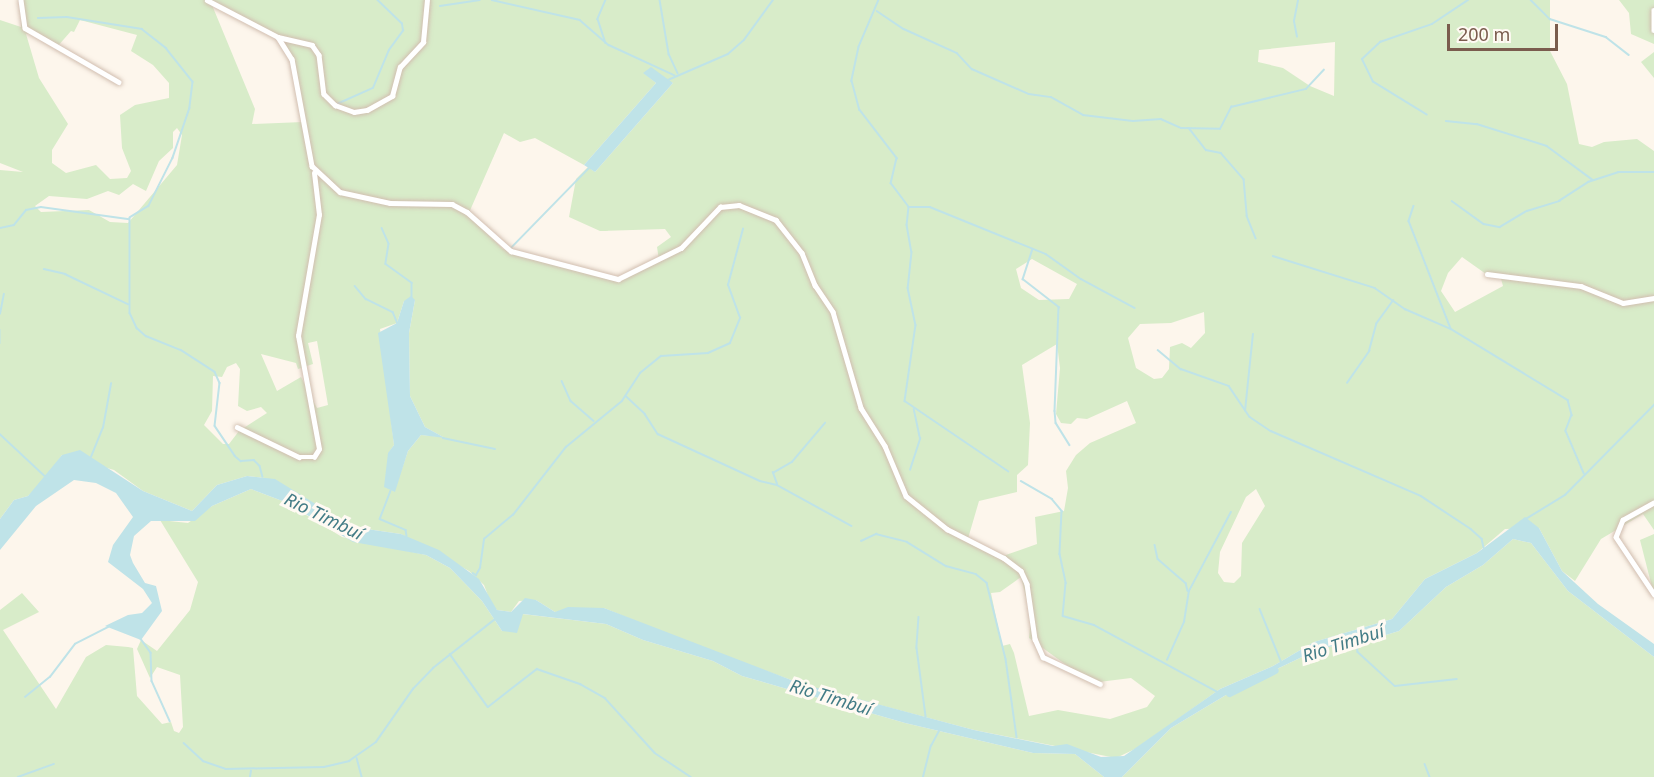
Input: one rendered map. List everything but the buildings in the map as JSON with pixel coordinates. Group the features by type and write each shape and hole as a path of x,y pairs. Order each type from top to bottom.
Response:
{"street":[{"path":"21,0 25,28 119,82"},
{"path":"207,0 278,37 307,43 316,49 321,88 334,105 354,112 368,110 392,96 400,67 421,46 427,0"},
{"path":"1654,10 1654,30"},
{"path":"237,427 299,457 314,457 319,449 298,336 319,215 314,170 292,59 278,37"},
{"path":"314,170 334,189 346,194 390,203 452,204 511,252 618,279 672,254 720,207 739,205 776,220 797,245 833,312 861,408 885,446 906,496 946,529 1004,558 1021,571 1027,584 1035,639 1043,657 1100,684"},
{"path":"1487,274 1581,286 1623,303 1654,298"},
{"path":"1654,503 1623,520 1616,537 1654,594"}],"green space":[{"path":"22,0 1550,0 1550,51 1567,84 1579,144 1592,147 1604,142 1637,139 1654,151 1654,530 1643,514 1601,539 1575,581 1562,571 1539,528 1505,529 1477,553 1425,579 1392,619 1314,642 1273,666 1220,689 1137,748 1116,758 974,730 808,686 686,642 604,608 555,612 536,600 519,601 511,612 497,610 492,606 484,585 469,571 401,534 353,527 265,478 247,476 217,485 192,511 143,491 114,470 62,455 42,483 28,496 14,500 0,519 0,170 23,172 0,163 0,20 21,27","holes":["212,5 282,42 290,59 303,122 252,124 255,109","80,20 137,35 131,51 153,65 169,83 169,98 135,105 120,115 122,148 131,171 127,178 110,179 96,165 66,173 52,163 52,150 68,124 39,78 26,34 32,33 57,47 71,31 74,32","1335,42 1334,96 1310,86 1283,68 1258,62 1259,50","644,73 673,83 595,172 588,167 576,179 569,217 600,231 665,229 671,237 657,247 659,260 620,280 596,275 503,249 468,215 504,133 520,142 535,138 584,165 656,83","177,128 182,135 177,165 128,223 110,222 89,210 41,212 35,206 49,196 87,199 108,191 119,195 133,184 146,191 159,161 173,148 173,132","1462,257 1486,274 1500,275 1503,286 1455,312 1441,291 1448,273","1032,259 1077,284 1069,299 1039,300 1021,288 1016,269","415,300 409,333 410,396 425,427 443,437 421,435 408,451 394,492 388,454 394,445 380,329 397,323 404,301","1204,312 1205,333 1191,348 1182,343 1170,347 1169,369 1162,378 1154,379 1136,368 1128,338 1140,324 1171,323","317,341 328,405 317,408 301,377 277,391 261,354 296,363 298,369 313,364 308,343","1057,344 1060,368 1056,414 1061,423 1071,424 1077,418 1087,419 1127,401 1136,423 1090,443 1076,455 1066,471 1068,488 1064,511 1035,517 1037,544 1000,557 967,542 979,501 1017,492 1017,475 1028,465 1030,423 1022,365","236,363 240,369 238,406 247,411 261,407 267,413 239,431 229,444 223,444 204,425 212,411 213,376 222,377 227,367","1256,489 1265,506 1242,543 1241,576 1234,583 1224,582 1218,573 1220,552 1246,497","1021,577 1031,618 1029,638 1091,683 1131,678 1155,696 1147,707 1110,719 1058,710 1029,716 1014,653 1010,644 1002,646 991,593 1000,592"]},
{"path":"1619,0 1654,0 1654,44 1631,34 1629,13"},
{"path":"1654,52 1654,78 1641,62"},
{"path":"251,489 285,502 342,537 426,555 450,568 482,601 502,631 522,614 606,624 643,640 713,661 742,676 905,723 1033,753 1075,754 1104,777 0,777 0,610 22,593 39,612 3,630 56,709 86,657 106,645 128,647 133,648 137,696 162,724 171,722 174,731 179,733 183,727 180,675 157,667 150,678 137,649 141,640 157,651 190,610 198,582 160,520 188,523 212,506"},
{"path":"1654,534 1654,595 1640,540"},
{"path":"1513,539 1531,543 1568,591 1654,657 1654,777 1122,777 1171,728 1241,686 1321,648 1363,642 1399,631 1446,587 1483,565"}],"water":[{"path":"651,67 673,83 595,172 584,165 656,83 643,73"},
{"path":"411,296 415,300 409,333 410,396 425,427 445,438 421,435 408,451 395,492 384,487 388,453 394,445 378,333 397,323 404,301"},
{"path":"80,450 143,491 192,511 217,485 247,476 275,479 353,527 401,534 439,550 479,579 497,610 511,612 525,598 536,600 555,612 568,607 604,608 799,683 974,730 1053,746 1067,744 1101,757 1124,756 1220,689 1273,666 1314,642 1392,619 1425,579 1477,553 1525,517 1539,528 1562,571 1598,604 1654,644 1654,657 1568,591 1531,543 1513,539 1483,565 1446,587 1399,631 1363,642 1321,648 1241,686 1171,728 1122,777 1104,777 1075,754 1033,753 905,723 742,676 713,661 643,640 606,624 523,614 517,633 502,631 482,601 450,568 426,555 353,542 285,502 251,489 212,506 195,521 151,521 134,536 130,555 145,583 156,586 162,611 141,640 105,626 128,615 142,613 152,603 143,589 108,562 113,545 133,517 116,493 96,483 74,480 36,506 0,550 0,519 14,500 28,496 62,455"}],"waterway":[{"path":"337,104 373,88 389,50 403,31 402,24 377,0"},
{"path":"440,6 480,0"},
{"path":"492,0 580,20 609,45 674,75"},
{"path":"606,0 598,19 606,43"},
{"path":"660,0 669,54 678,73"},
{"path":"668,80 728,54 744,40 773,0"},
{"path":"879,0 859,47 852,81 860,110 897,158 891,183 909,207 907,225 912,252 908,288 916,325 905,401 1008,471"},
{"path":"1297,37 1294,21 1298,0"},
{"path":"1427,115 1373,82 1362,59 1380,42 1432,24 1468,0"},
{"path":"1531,0 1550,19 1606,37 1629,55"},
{"path":"877,11 904,29 957,53 972,69 1029,94 1051,97 1083,115 1133,121 1161,119 1181,128 1220,129 1231,107 1306,89 1324,70"},
{"path":"38,18 67,17 142,29 166,48 193,82 190,108 173,158 149,206 130,218 130,313 137,328 146,336 181,350 215,372 220,383 215,426 235,456 241,461 254,460 260,466 263,477"},
{"path":"1446,121 1477,124 1547,146 1593,180"},
{"path":"1189,128 1206,150 1221,153 1244,179 1247,216 1256,238"},
{"path":"511,248 589,168"},
{"path":"1452,201 1484,224 1500,227 1527,211 1559,201 1588,182 1618,172 1654,172"},
{"path":"1414,206 1409,221 1451,329"},
{"path":"0,228 14,225 26,210 41,207 129,219"},
{"path":"910,207 930,207 1046,254 1081,279 1135,308"},
{"path":"382,228 389,244 386,264 412,283 412,298"},
{"path":"473,573 476,575 480,568 484,539 513,515 566,447 622,401 640,373 661,356 708,353 730,343 740,318 728,285 743,229"},
{"path":"1033,249 1023,279 1059,307 1055,411 1056,423 1070,445"},
{"path":"1273,256 1375,288 1405,309 1451,329 1568,400 1572,415 1566,431 1584,473"},
{"path":"44,269 65,274 128,304"},
{"path":"355,286 366,299 393,312 398,324"},
{"path":"0,314 4,294"},
{"path":"1347,383 1369,351 1376,324 1393,301"},
{"path":"0,330 0,343"},
{"path":"1245,411 1253,334"},
{"path":"1158,350 1181,369 1229,386 1250,417 1271,431 1421,496 1471,529 1482,539 1484,548"},
{"path":"562,381 571,401 594,421"},
{"path":"91,457 103,428 111,384"},
{"path":"626,396 645,414 658,434 760,481 777,485 852,526"},
{"path":"1526,519 1565,495 1654,405"},
{"path":"910,470 920,439 914,410"},
{"path":"777,484 773,473 792,462 825,423"},
{"path":"0,434 47,478"},
{"path":"443,438 495,449"},
{"path":"1021,481 1052,499 1062,511 1060,554 1066,583 1063,616 1094,625 1218,692"},
{"path":"391,491 380,519 406,530 407,536"},
{"path":"1167,660 1184,622 1189,591 1231,512"},
{"path":"861,541 876,534 907,542 946,566 976,574 987,583 1006,659 1017,737"},
{"path":"1155,545 1158,559 1186,583 1188,591"},
{"path":"1260,609 1281,661"},
{"path":"919,617 917,648 926,716"},
{"path":"184,743 203,761 226,769 324,767 349,761 376,742 413,689 433,668 494,620"},
{"path":"25,697 50,677 75,644 108,627"},
{"path":"141,639 151,653 152,681 170,721"},
{"path":"1357,643 1358,652 1395,686 1457,679"},
{"path":"450,654 488,707 537,669 580,684 605,698 655,753 691,777"},
{"name":"Rio Timbuí","path":"1229,693 1275,670"},
{"path":"923,777 931,746 939,731"},
{"path":"357,758 362,777"},
{"path":"18,777 54,764"},
{"path":"1425,764 1430,777"},
{"path":"250,777 251,771"}]}
